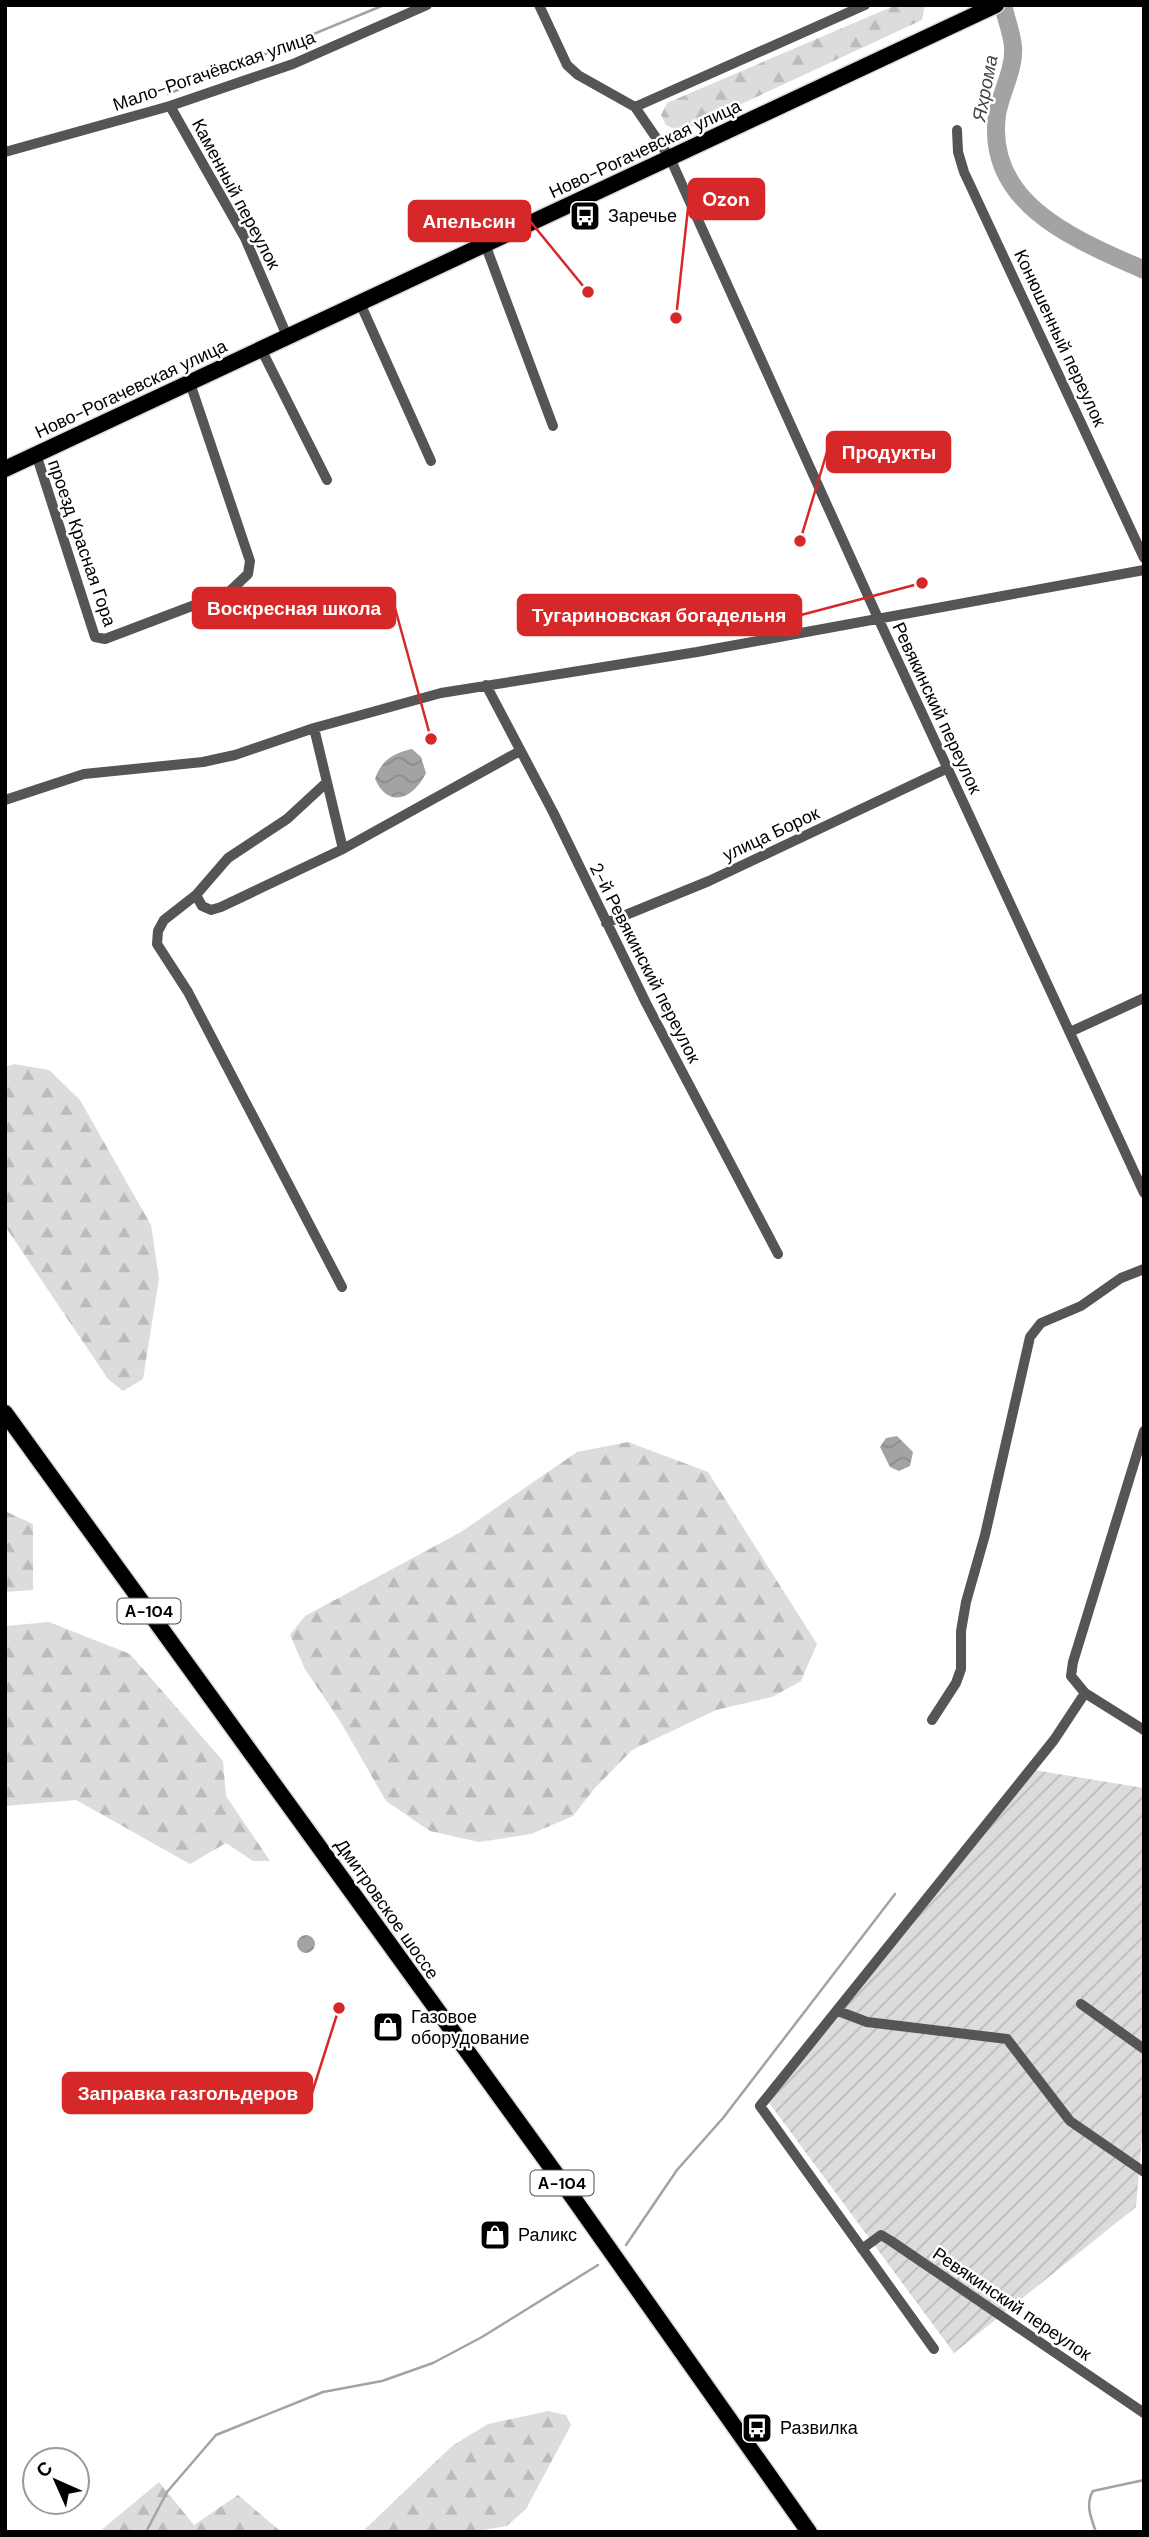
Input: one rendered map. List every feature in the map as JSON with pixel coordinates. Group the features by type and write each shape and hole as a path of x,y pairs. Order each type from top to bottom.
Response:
{"main road":[{"name":"Ново-Рогачевская улица","path":"5,469 996,5"},
{"name":"Дмитровское шоссе","path":"5,1413 313,1837 809,2532"}],"street":[{"name":"Мало-Рогачёвская улица","path":"5,152 170,106 293,64 427,5"},
{"path":"539,5 567,65 578,75 635,107 865,5"},
{"name":"Каменный переулок","path":"170,106 245,237 287,336"},
{"name":"Ревякинский переулок","path":"635,107 670,158 878,618 1144,1193"},
{"name":"Конюшенный переулок","path":"957,130 958,152 964,172 1144,558"},
{"path":"485,244 553,426"},
{"path":"360,303 431,461"},
{"path":"261,349 327,480"},
{"name":"проезд Красная Гора","path":"36,454 95,637 99,640 229,592 248,574 250,561 190,383"},
{"path":"5,800 84,774 203,762 235,755 395,704 486,685 697,652 1144,570"},
{"name":"2-й Ревякинский переулок","path":"486,685 778,1254"},
{"path":"314,728 343,849"},
{"path":"195,895 202,906 211,910 343,849 520,751"},
{"name":"улица Борок","path":"606,923 709,881 948,768"},
{"path":"326,783 287,818 228,858 195,895 164,920 158,931 157,944 188,992 342,1287"},
{"path":"1070,1032 1144,998"},
{"path":"932,1720 956,1683 961,1669 961,1632 965,1602 985,1535 1030,1337 1041,1323 1080,1306 1121,1278 1144,1269"},
{"path":"1144,1431 1073,1662 1072,1676 1084,1693 1144,1730"},
{"path":"934,2349 760,2106 1054,1740 1084,1693"},
{"path":"1080,2004 1144,2049"},
{"path":"838,2011 867,2022 1007,2039 1070,2121 1144,2172"},
{"name":"Ревякинский переулок","path":"862,2249 881,2235 1144,2413"}],"green space":[{"path":"896,5 925,5 922,20 681,132 666,125 661,115 667,103"},
{"path":"14,1064 49,1070 80,1100 151,1225 159,1279 143,1379 123,1391 108,1379 5,1226 5,1067"},
{"path":"628,1442 708,1472 817,1644 801,1681 772,1697 716,1710 632,1750 594,1789 573,1816 531,1834 479,1842 430,1831 386,1801 340,1721 305,1669 290,1635 305,1616 461,1532 577,1452"},
{"path":"5,1511 33,1524 33,1590 5,1592"},
{"path":"49,1622 130,1654 223,1761 226,1796 270,1861 253,1861 226,1843 190,1864 76,1800 5,1806 5,1626"},
{"path":"1028,1769 1144,1788 1144,2114 1136,2207 954,2353 767,2100 875,1955"},
{"path":"548,2411 566,2415 571,2425 526,2509 507,2526 472,2532 362,2532 452,2446 488,2424"},
{"path":"159,2482 194,2525 238,2495 279,2530 99,2532"}],"water":[{"path":"412,749 421,757 426,773 408,794 401,797 387,795 375,779 378,772 389,758"},
{"path":"897,1436 913,1452 910,1466 899,1471 890,1467 880,1447 886,1438"},
{"path":"306,1935 312,1938 315,1944 312,1950 306,1953 300,1950 297,1944 300,1938"}],"waterway":[{"path":"168,94 384,5"},
{"name":"Яхрома","path":"1003,5 1013,47 1012,64 997,115 997,146 1005,173 1021,196 1065,232 1144,270"},
{"path":"626,2245 677,2170 723,2118 895,1894"},
{"path":"146,2532 167,2492 216,2435 323,2392 382,2381 433,2363 482,2337 598,2265"},
{"path":"1096,2532 1089,2506 1093,2491 1144,2480"}],"place":[{"name":"Заречье","path":"585,216"},
{"name":"Апельсин","path":"588,292"},
{"name":"Ozon","path":"676,318"},
{"name":"Продукты","path":"800,541"},
{"name":"Тугариновская богадельня","path":"922,583"},
{"name":"Воскресная школа","path":"431,739"},
{"name":"Заправка газгольдеров","path":"339,2008"},
{"name":"Газовое оборудование","path":"388,2027"},
{"name":"Раликс","path":"495,2235"},
{"name":"Развилка","path":"757,2428"}]}
